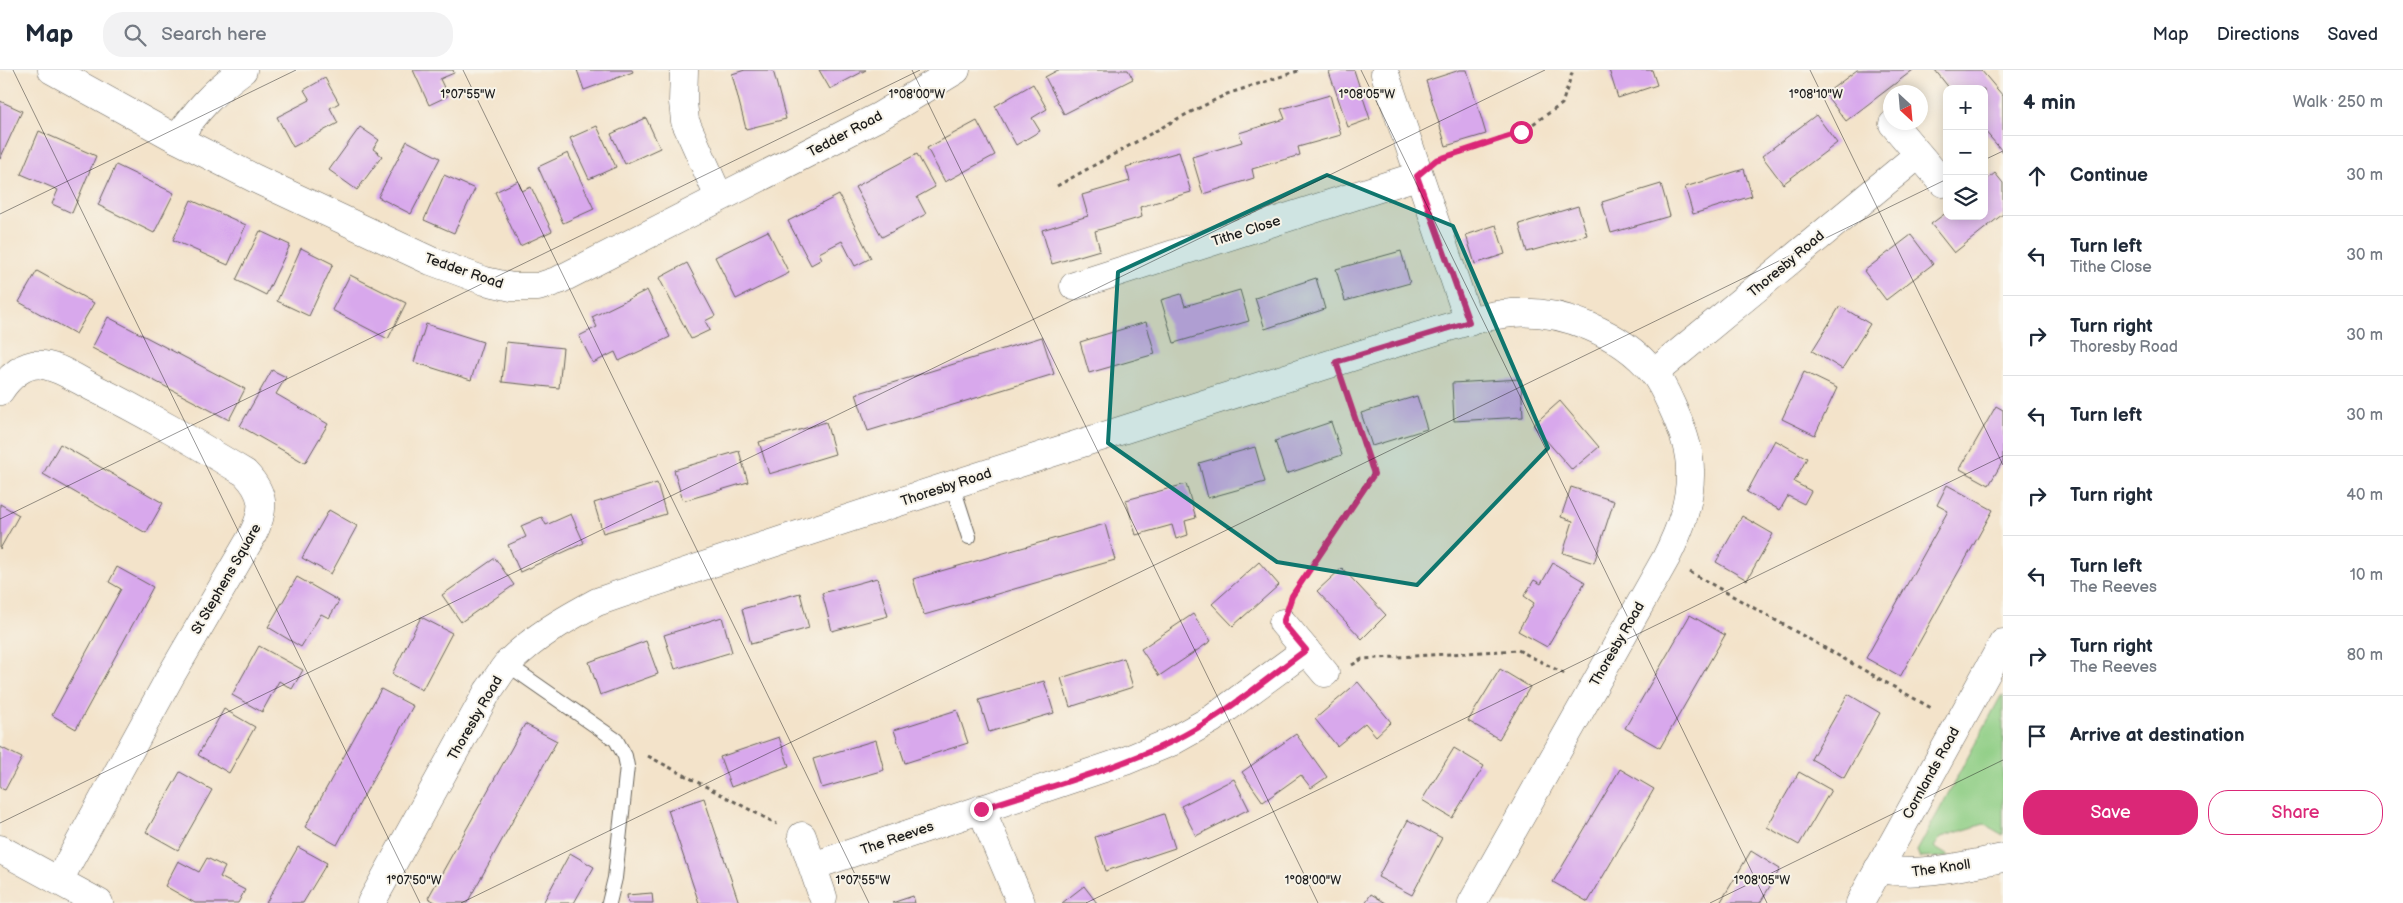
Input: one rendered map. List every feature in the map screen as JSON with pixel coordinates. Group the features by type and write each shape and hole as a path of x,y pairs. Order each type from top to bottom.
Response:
{"street":[{"name":"Tedder Road","path":"52,70 177,139 431,261 485,281 512,287 538,287 559,280 718,197 880,116 956,70"},
{"path":"177,139 205,101 242,70"},
{"path":"684,70 685,121 718,197"},
{"path":"1384,74 1417,176 1469,322"},
{"path":"1898,130 1943,183"},
{"name":"Thoresby Road","path":"1654,373 1918,155"},
{"name":"Tithe Close","path":"1074,286 1417,176"},
{"name":"Thoresby Road","path":"371,903 488,691 507,664 536,639 567,618 597,602 952,484 1336,362 1469,322 1510,313 1544,313 1577,322 1612,338 1634,354 1654,373 1671,402 1685,435 1691,468 1688,502 1679,531 1666,558 1472,903"},
{"name":"St Stephens Square","path":"0,391 11,376 26,367 42,364 63,372 146,414 245,473 257,486 262,501 260,518 252,536 170,678 58,880"},
{"path":"1283,623 1325,673"},
{"name":"The Reeves","path":"813,866 1125,761 1171,742 1212,719 1306,650"},
{"name":"Cornlands Road","path":"1860,903 1958,723 2000,654"},
{"path":"981,809 1020,903"},
{"path":"802,836 823,897"},
{"path":"0,849 99,903"},
{"name":"The Knoll","path":"1878,869 1903,874 1935,871 2003,858"}],"lane":[{"path":"952,484 969,537"},
{"path":"507,664 616,740 625,756 628,766 615,878 609,903"}],"path":[{"path":"1057,186 1177,119 1227,94 1301,70"},
{"path":"1417,176 1436,160 1521,132 1538,121 1562,104 1573,70"},
{"path":"1283,623 1292,596 1374,474 1336,362"},
{"path":"1666,558 1958,723"},
{"path":"1325,673 1345,669 1362,659 1518,650 1592,688"},
{"path":"616,740 802,836"}],"highlighted area":[{"path":"1327,175 1453,226 1548,448 1417,585 1277,562 1108,443 1118,272"}],"green space":[{"path":"2001,696 2003,696 2003,835 1984,824 1941,837 1934,847 1950,857 1920,858 1917,851"}],"building":[{"path":"413,70 453,70 454,73 440,79 448,96 429,105"},
{"path":"577,70 632,70 633,72 584,90"},
{"path":"745,70 773,70 786,119 746,129 732,74"},
{"path":"819,70 866,70 830,89"},
{"path":"1058,70 1128,70 1133,79 1064,114 1045,77"},
{"path":"1354,70 1370,119 1348,127 1329,72"},
{"path":"1460,70 1467,70 1486,134 1446,146 1426,81"},
{"path":"1609,70 1652,70 1657,85 1618,98"},
{"path":"1857,70 1913,70 1893,85 1883,85 1883,93 1846,121 1825,94"},
{"path":"1935,70 1981,70 2003,96 2003,152 1988,135 1988,85 1947,85"},
{"path":"325,78 339,103 330,108 338,123 293,147 277,117 310,100 304,90"},
{"path":"1033,84 1047,109 1032,118 1040,131 1016,145 995,106"},
{"path":"1330,95 1341,135 1298,147 1300,155 1252,169 1254,178 1203,194 1192,157 1242,142 1239,133 1285,119 1281,109"},
{"path":"0,101 22,111 0,159"},
{"path":"1816,115 1837,143 1783,184 1762,156"},
{"path":"646,118 660,148 625,164 611,134"},
{"path":"977,121 995,155 945,182 927,148"},
{"path":"597,126 616,167 589,179 570,138"},
{"path":"360,127 379,140 373,149 382,156 357,190 329,170"},
{"path":"39,131 96,156 72,213 52,204 58,190 21,174"},
{"path":"407,141 440,158 411,214 378,197"},
{"path":"1179,152 1191,192 1140,207 1142,217 1095,231 1100,250 1052,264 1042,230 1088,216 1082,195 1130,181 1126,167"},
{"path":"568,153 594,209 563,223 538,167"},
{"path":"917,154 935,187 917,197 926,214 882,237 855,187"},
{"path":"116,165 174,193 154,233 98,205"},
{"path":"1744,169 1752,196 1693,214 1685,187"},
{"path":"1995,173 2003,183 2003,214 1954,253 1931,224 1943,215 1943,220 1988,220 1988,179"},
{"path":"444,175 475,189 454,233 424,220"},
{"path":"518,181 522,191 531,187 552,231 520,246 495,192"},
{"path":"1661,184 1670,216 1611,233 1602,202"},
{"path":"839,195 871,258 855,266 842,241 819,253 822,259 811,265 788,221"},
{"path":"191,200 246,225 228,265 173,240"},
{"path":"1578,206 1587,235 1527,252 1519,224"},
{"path":"1496,225 1505,254 1475,264 1466,235"},
{"path":"260,231 290,245 266,295 236,280"},
{"path":"768,231 789,273 736,299 715,257"},
{"path":"1911,235 1933,264 1886,300 1864,271"},
{"path":"301,248 333,264 309,316 277,301"},
{"path":"1401,251 1410,283 1345,301 1336,269"},
{"path":"687,263 715,316 705,321 710,330 691,339 659,278"},
{"path":"37,271 94,303 76,334 19,302"},
{"path":"350,275 406,303 388,339 332,310"},
{"path":"1316,278 1325,309 1265,329 1255,298"},
{"path":"647,290 670,337 619,361 615,352 593,363 579,336 597,327 592,317"},
{"path":"1240,290 1249,321 1174,343 1161,300 1181,294 1185,306"},
{"path":"1840,306 1870,324 1842,369 1812,351"},
{"path":"108,317 245,389 229,420 92,348"},
{"path":"1146,322 1155,354 1089,373 1080,342"},
{"path":"426,324 483,342 471,380 414,362"},
{"path":"1042,337 1054,374 868,431 856,394"},
{"path":"506,342 563,348 559,388 502,382"},
{"path":"272,370 286,377 276,394 328,424 305,463 240,426"},
{"path":"1804,372 1837,388 1815,435 1782,419"},
{"path":"1521,379 1523,417 1454,421 1452,383"},
{"path":"1417,396 1427,429 1372,446 1361,413"},
{"path":"1560,401 1599,447 1572,470 1533,425"},
{"path":"1996,406 2003,410 2003,461 1989,485 1960,469"},
{"path":"826,422 835,454 769,474 759,442"},
{"path":"1331,422 1342,455 1286,474 1275,441"},
{"path":"1775,440 1807,458 1794,482 1811,491 1804,504 1788,496 1780,510 1747,492"},
{"path":"60,444 163,503 146,533 43,474"},
{"path":"1255,447 1265,482 1208,498 1199,463"},
{"path":"739,451 748,482 683,501 674,470"},
{"path":"657,483 666,514 603,533 594,503"},
{"path":"1186,484 1196,518 1185,521 1188,535 1176,539 1172,525 1136,535 1126,500"},
{"path":"1947,485 1993,510 1900,677 1866,658 1948,511 1937,505"},
{"path":"1571,487 1614,501 1594,563 1563,553 1573,521 1561,517"},
{"path":"0,504 19,515 0,549"},
{"path":"329,510 357,526 331,574 302,558"},
{"path":"571,514 584,543 520,572 508,545 526,537 521,526 542,517 546,525"},
{"path":"1742,516 1773,534 1747,580 1716,562"},
{"path":"1105,524 1115,560 924,615 913,579"},
{"path":"495,558 514,585 461,622 442,595"},
{"path":"1259,562 1279,585 1233,626 1212,604"},
{"path":"1553,563 1585,582 1547,647 1518,631 1534,603 1524,596 1534,580 1541,584"},
{"path":"117,567 153,587 76,729 52,715 121,589 109,582"},
{"path":"1342,568 1386,615 1362,639 1317,591"},
{"path":"297,577 339,601 329,618 321,614 301,647 268,627"},
{"path":"877,578 888,616 832,631 822,593"},
{"path":"800,593 809,628 751,644 742,609"},
{"path":"1193,614 1211,641 1159,676 1141,649"},
{"path":"1690,615 1725,635 1660,748 1625,728"},
{"path":"421,617 452,633 422,690 392,674"},
{"path":"722,617 732,652 675,669 664,635"},
{"path":"646,641 658,674 600,695 589,662"},
{"path":"259,646 303,670 292,689 279,681 262,712 232,695"},
{"path":"1124,658 1133,687 1070,707 1061,678"},
{"path":"1500,669 1530,687 1499,739 1468,721"},
{"path":"1044,681 1054,713 989,732 979,700"},
{"path":"1358,682 1391,722 1376,736 1365,723 1337,746 1315,719"},
{"path":"381,689 413,706 337,845 305,827"},
{"path":"1848,694 1880,713 1844,778 1811,759"},
{"path":"224,709 255,727 229,773 198,755"},
{"path":"957,710 968,743 905,763 894,730"},
{"path":"525,724 557,741 467,903 437,903 428,898"},
{"path":"1296,734 1327,777 1311,788 1301,775 1263,802 1242,772"},
{"path":"779,737 789,766 731,787 720,757"},
{"path":"876,740 884,770 822,788 813,759"},
{"path":"0,747 22,758 5,790 0,788"},
{"path":"1454,748 1484,766 1452,818 1422,800"},
{"path":"1620,769 1654,789 1588,902 1553,882"},
{"path":"180,772 212,790 178,850 146,832"},
{"path":"1799,772 1831,790 1799,845 1767,827"},
{"path":"1234,779 1249,809 1196,836 1181,806"},
{"path":"704,798 739,903 699,903 668,810"},
{"path":"1164,814 1175,848 1106,871 1095,837"},
{"path":"1408,820 1442,838 1412,895 1378,877"},
{"path":"298,847 327,863 303,903 266,903"},
{"path":"1751,851 1780,869 1760,903 1720,903"},
{"path":"570,853 594,867 574,903 543,903"},
{"path":"207,858 225,867 220,877 245,890 238,903 195,903 165,886 178,861 199,872"},
{"path":"1084,886 1097,903 1062,903"},
{"path":"652,893 653,903 628,903 627,895"},
{"path":"1371,894 1386,903 1365,903"},
{"path":"913,896 915,903 892,903"}],"route":[{"path":"981,809 1125,761 1171,742 1212,719 1306,650 1283,623 1292,596 1374,474 1336,362 1469,322 1417,176 1436,160 1521,132"}]}
